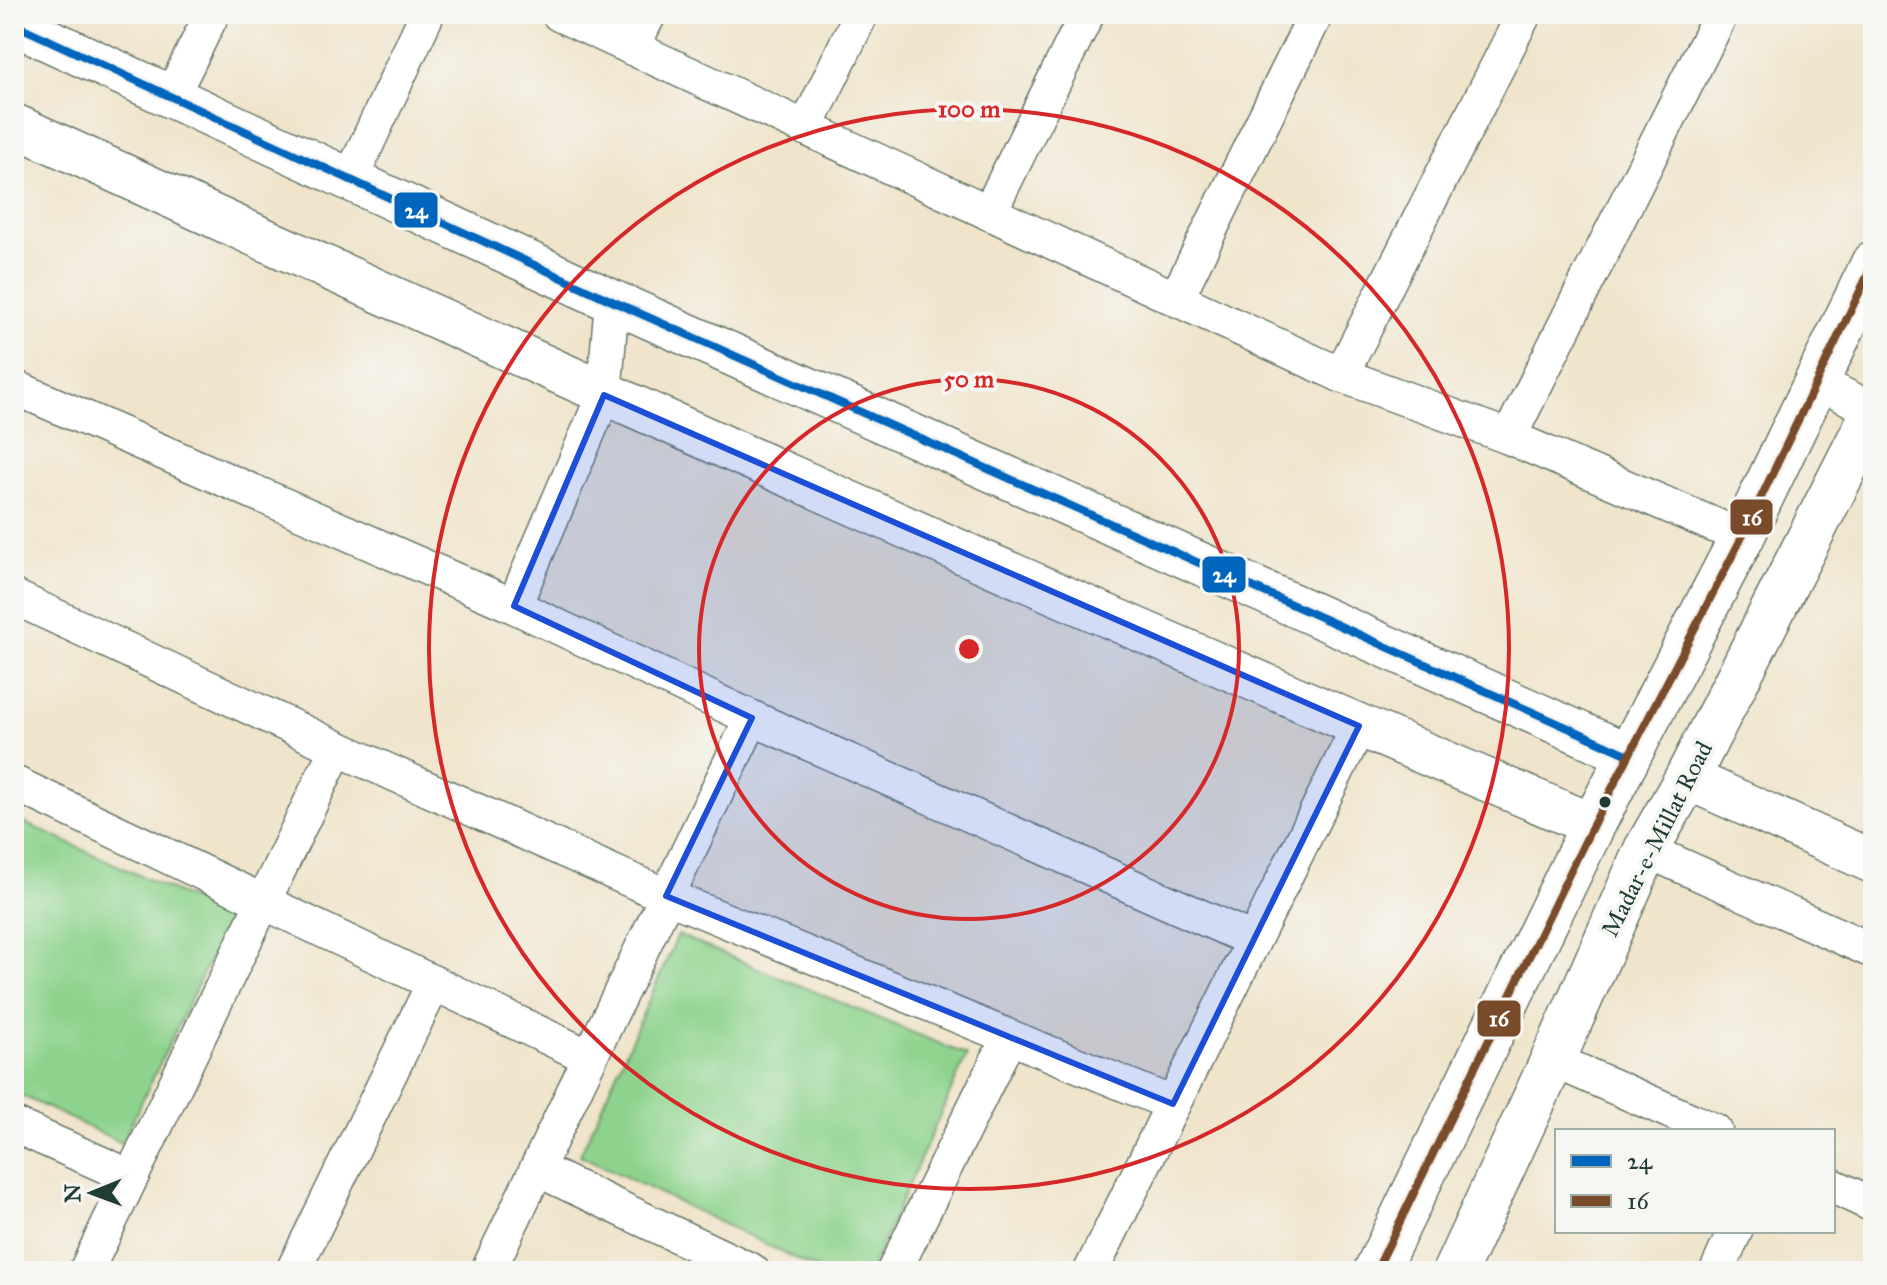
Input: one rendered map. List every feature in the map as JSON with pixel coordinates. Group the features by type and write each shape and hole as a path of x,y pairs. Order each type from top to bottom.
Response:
{"main road":[{"path":"1376,1271 1593,825 1742,537 1873,264"},
{"name":"Madar-e-Millat Road","path":"1455,1271 1646,850 1687,778 1873,412"}],"street":[{"path":"171,97 212,14"},
{"path":"350,180 427,14"},
{"path":"559,14 1341,375 1509,437 1742,537"},
{"path":"632,48 649,14"},
{"path":"806,128 861,14"},
{"path":"989,213 1087,14"},
{"path":"1176,299 1316,14"},
{"path":"1341,375 1524,14"},
{"path":"1509,437 1721,14"},
{"path":"14,24 612,301 1629,755"},
{"path":"14,125 604,395 1359,726 1593,825"},
{"path":"514,606 604,395 612,301"},
{"path":"1817,382 1873,412"},
{"path":"14,387 514,606 752,718 1253,940"},
{"path":"14,597 337,748 666,896 1173,1104"},
{"path":"488,1271 752,718"},
{"path":"1091,1271 1359,726"},
{"path":"86,1271 337,748"},
{"path":"1687,778 1873,862"},
{"path":"14,783 589,1057"},
{"path":"1646,850 1873,951"},
{"path":"293,1271 434,983"},
{"path":"894,1271 1009,1037"},
{"path":"1553,1060 1710,1129"},
{"path":"14,1125 131,1177"},
{"path":"537,1169 699,1260 752,1271"},
{"path":"1835,1187 1873,1205"},
{"path":"1717,1271 1734,1233"}],"highlighted area":[{"path":"604,395 1359,726 1173,1104 666,896 752,718 514,606"}],"green space":[{"path":"14,818 230,917 122,1143 14,1092"},
{"path":"678,935 967,1055 870,1271 821,1271 580,1155"}],"transit line":[{"name":"24","path":"14,24 612,301 1629,755"},
{"name":"16","path":"1376,1271 1593,825 1742,537 1873,264"}]}
